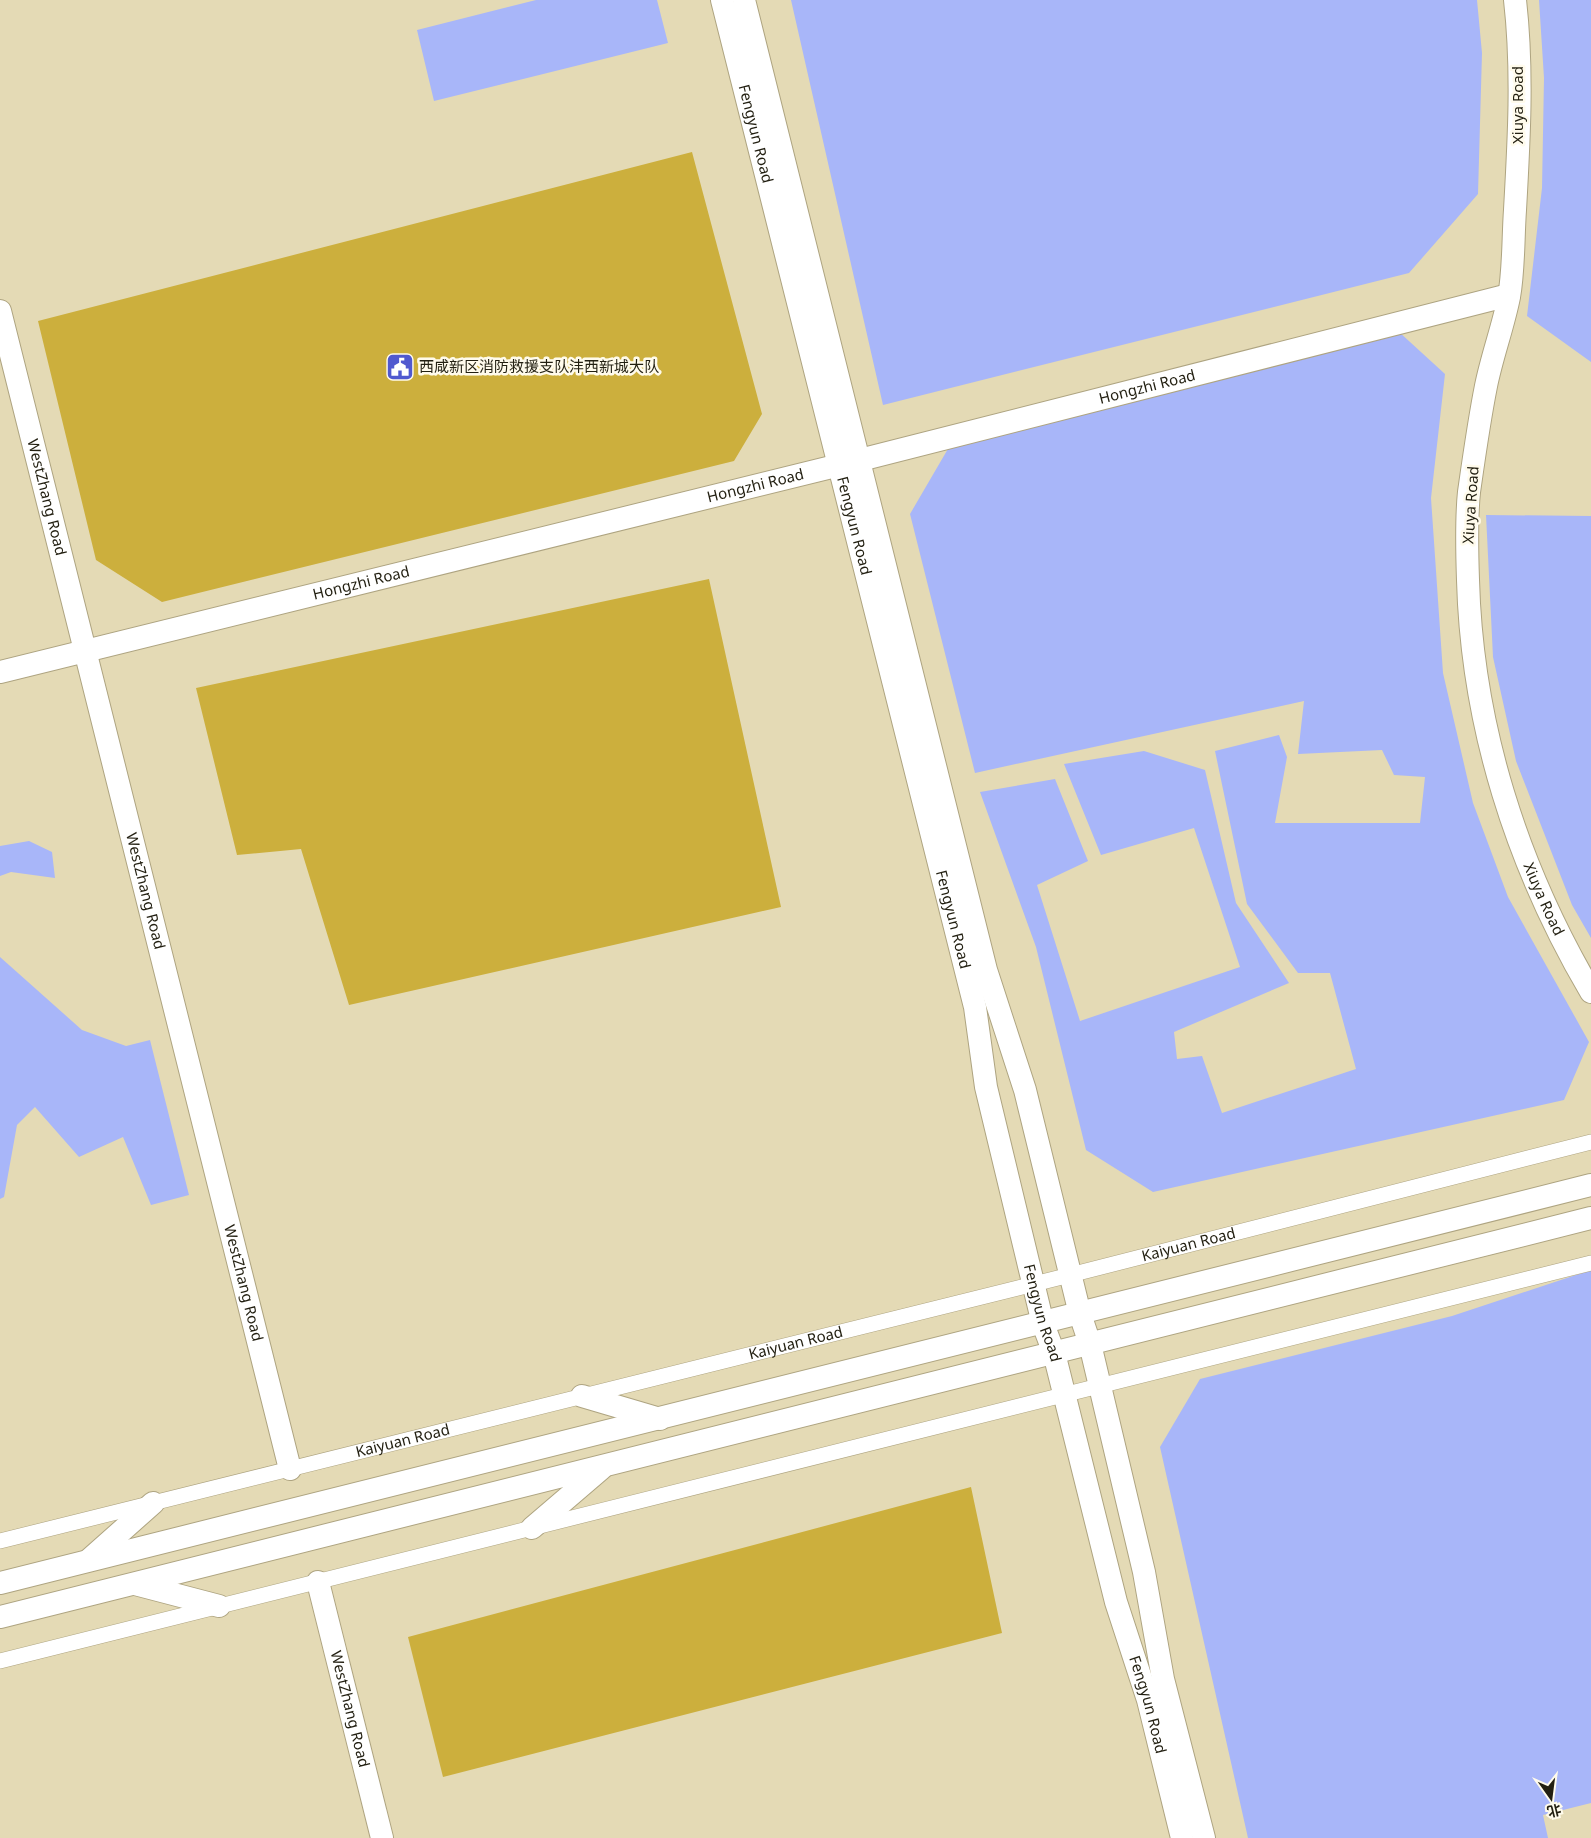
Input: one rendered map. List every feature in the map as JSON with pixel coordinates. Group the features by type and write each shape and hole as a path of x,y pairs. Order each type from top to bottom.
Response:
{"street":[{"name":"Fengyun Road","path":"722,0 850,462 986,970 1025,1090 1070,1275 1090,1344 1144,1572 1164,1679 1204,1838"},
{"name":"Fengyun Road","path":"744,0 975,1007 986,1087 1043,1324 1054,1353 1116,1602 1148,1700 1182,1838"},
{"name":"Xiuya Road","path":"1515,0 1518,26 1519,129 1510,295 1486,385 1469,495 1467,546 1473,656 1488,735 1511,824 1536,886 1559,934 1591,992"},
{"name":"Hongzhi Road","path":"0,672 850,462 1510,295"},
{"name":"WestZhang Road","path":"0,311 290,1469"},
{"name":"Kaiyuan Road","path":"0,1541 1070,1275 1591,1142"},
{"path":"0,1583 1043,1324 1591,1185"},
{"path":"0,1617 1591,1218"},
{"path":"0,1662 1591,1263"},
{"path":"582,1396 661,1419"},
{"path":"532,1528 605,1465"},
{"path":"88,1562 153,1503"},
{"name":"WestZhang Road","path":"318,1582 382,1838"},
{"path":"134,1584 219,1606"}],"shaded area":[{"path":"536,0 657,0 668,43 434,101 417,30"},
{"path":"791,0 1477,0 1482,53 1478,194 1409,273 883,405"},
{"path":"1539,0 1591,0 1591,362 1527,316 1542,188 1544,78"},
{"path":"1398,331 1445,374 1431,498 1443,673 1473,803 1508,897 1589,1042 1564,1100 1153,1192 1086,1150 1036,947 980,792 1055,779 1088,861 1037,885 1080,1021 1240,967 1194,828 1101,855 1064,764 1144,751 1205,770 1236,903 1289,983 1174,1032 1177,1059 1202,1056 1222,1113 1356,1069 1330,973 1298,973 1247,904 1215,751 1279,735 1287,757 1275,823 1420,823 1425,777 1394,775 1382,750 1298,754 1304,701 975,773 910,514 952,442"},
{"path":"1486,515 1591,516 1591,938 1572,905 1516,761 1493,657"},
{"path":"29,841 52,852 55,878 11,872 0,876 0,846"},
{"path":"0,957 82,1030 126,1046 150,1040 189,1195 151,1205 123,1137 79,1157 35,1107 17,1125 4,1197 0,1199"},
{"path":"1591,1270 1591,1803 1543,1815 1548,1838 1248,1838 1160,1447 1200,1379 1452,1316"}],"building":[{"name":"西咸新区消防救援支队沣西新城大队","path":"692,152 762,414 734,461 162,602 96,560 38,321"},
{"path":"709,579 781,907 349,1005 301,849 237,855 196,688"},
{"path":"971,1487 1002,1633 443,1777 408,1637"}],"place":[{"name":"西咸新区消防救援支队沣西新城大队","path":"400,367"}]}
